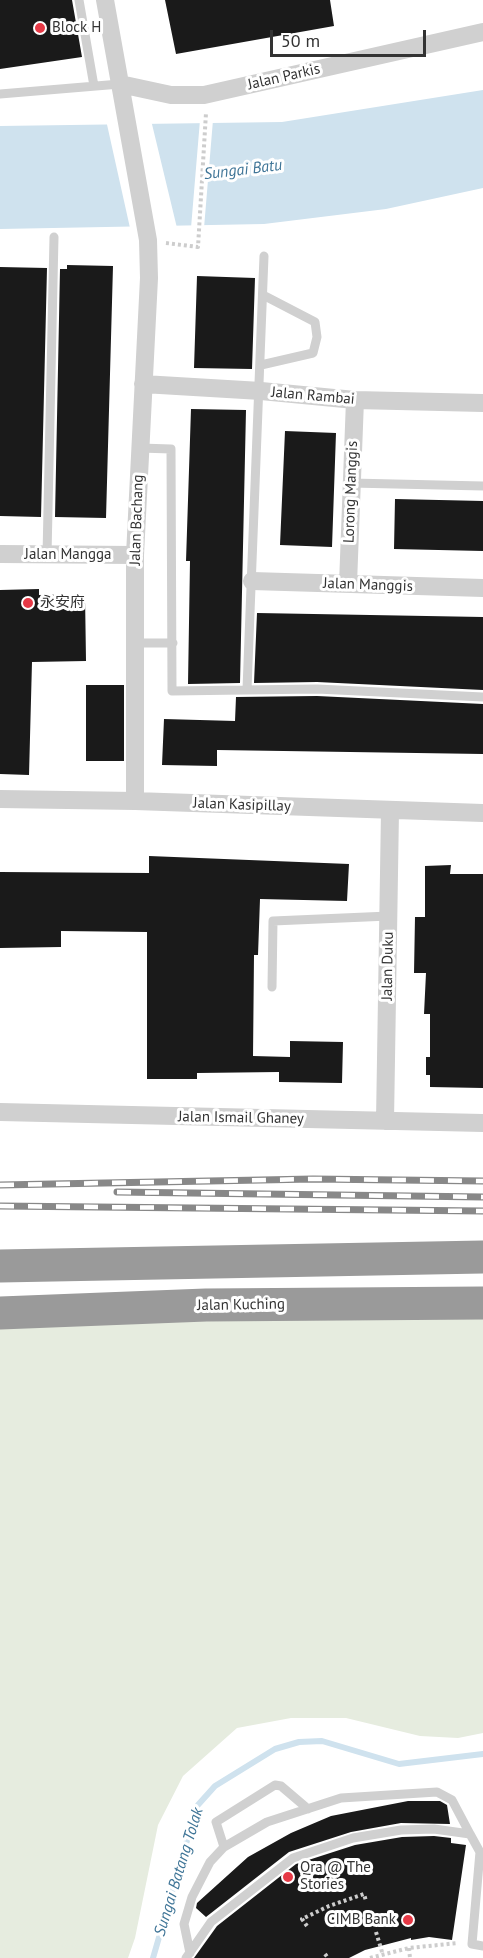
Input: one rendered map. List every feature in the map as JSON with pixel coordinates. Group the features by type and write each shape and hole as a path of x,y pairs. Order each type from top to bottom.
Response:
{"highway":[{"path":"0,1266 483,1257"},
{"name":"Jalan Kuching","path":"0,1313 206,1305 483,1303"}],"street":[{"name":"Jalan Bachang","path":"105,0 124,119 148,240 149,278 135,555 135,801"},
{"name":"Jalan Parkis","path":"120,84 171,95 204,94 483,32"},
{"name":"Jalan Rambai","path":"143,384 261,391 355,400 483,403"},
{"name":"Lorong Manggis","path":"348,584 355,400"},
{"name":"Jalan Mangga","path":"0,554 135,555"},
{"name":"Jalan Manggis","path":"252,581 483,588"},
{"name":"Jalan Kasipillay","path":"0,799 135,801 483,813"},
{"name":"Jalan Duku","path":"385,1121 390,811"},
{"name":"Jalan Ismail Ghaney","path":"0,1112 483,1124"}],"lane":[{"path":"80,0 94,86"},
{"path":"0,94 120,84"},
{"path":"47,555 54,237"},
{"path":"247,689 261,391 264,255"},
{"path":"261,365 313,353 317,337 315,322 263,295"},
{"path":"140,448 171,449 172,691 247,689 483,698"},
{"path":"351,483 483,486"},
{"path":"135,644 173,643"},
{"path":"272,987 273,921 388,916"},
{"path":"224,1847 216,1822 275,1785 281,1786 309,1809"},
{"path":"188,1955 184,1924 210,1863 224,1847 267,1822 340,1798 437,1792 452,1800 480,1852 472,1944 483,1946"},
{"path":"188,1955 211,1922 293,1858 353,1838 393,1831 434,1829 470,1834"}],"path":[{"path":"148,240 198,247 206,117"},
{"path":"307,1926 302,1919 364,1894 366,1901"},
{"path":"376,1932 383,1955"},
{"path":"370,1958 409,1948 472,1944"},
{"path":"409,1948 411,1958"}],"shaded area":[{"path":"483,1316 483,1733 458,1738 420,1736 346,1718 291,1718 237,1728 183,1776 158,1825 135,1938 128,1958 0,1958 0,1328 66,1321"}],"water":[{"name":"Sungai Batu","path":"483,90 483,188 386,209 264,224 0,229 0,126 282,122"}],"pier":[{"path":"106,120 151,120 177,228 130,228"},
{"path":"200,120 213,120 204,228 191,228"}],"building":[{"name":"Block H","path":"0,0 72,0 82,57 0,69"},
{"path":"165,0 330,0 334,26 176,54"},
{"path":"67,265 113,266 106,518 55,517 60,269 67,269"},
{"path":"0,267 47,268 41,517 0,516"},
{"path":"197,276 255,278 252,369 194,368"},
{"path":"191,409 246,410 240,683 188,684 190,561 186,561"},
{"path":"285,431 336,433 332,547 280,545"},
{"path":"395,499 483,501 483,551 394,549"},
{"path":"39,589 39,595 85,594 86,661 32,662 29,775 0,774 0,590"},
{"path":"257,613 483,617 483,690 317,682 254,683"},
{"path":"86,685 124,685 124,761 86,761"},
{"path":"317,696 483,704 483,754 217,750 217,766 162,765 164,719 235,721 236,697"},
{"path":"149,856 349,864 347,901 260,899 258,955 254,955 253,1056 290,1057 290,1041 343,1042 342,1083 279,1082 279,1072 197,1073 197,1079 147,1079 147,932 61,931 61,947 0,948 0,872 149,873"},
{"path":"451,865 450,874 483,874 483,1088 430,1087 430,1075 426,1075 426,1057 430,1057 430,1014 424,1014 426,973 414,973 415,917 425,917 425,866"},
{"path":"408,1801 440,1801 447,1805 450,1824 401,1823 351,1832 289,1852 206,1917 196,1908 197,1903 248,1857 291,1833 331,1816"},
{"path":"402,1837 451,1838 451,1843 466,1845 452,1940 429,1937 411,1940 411,1938 365,1950 349,1958 194,1958 217,1926 296,1864 355,1845"}],"waterway":[{"name":"Sungai Batang Tolak","path":"153,1958 197,1806 215,1786 275,1749 299,1742 322,1741 399,1764 483,1754"}],"railway":[{"path":"0,1185 313,1179 483,1181"},
{"path":"117,1192 483,1197"},
{"path":"0,1206 483,1211"}],"place":[{"name":"Block H","path":"40,28"},
{"name":"永安府","path":"28,603"},
{"name":"Qra @ The Stories","path":"288,1877"},
{"name":"CIMB Bank","path":"408,1920"}]}
